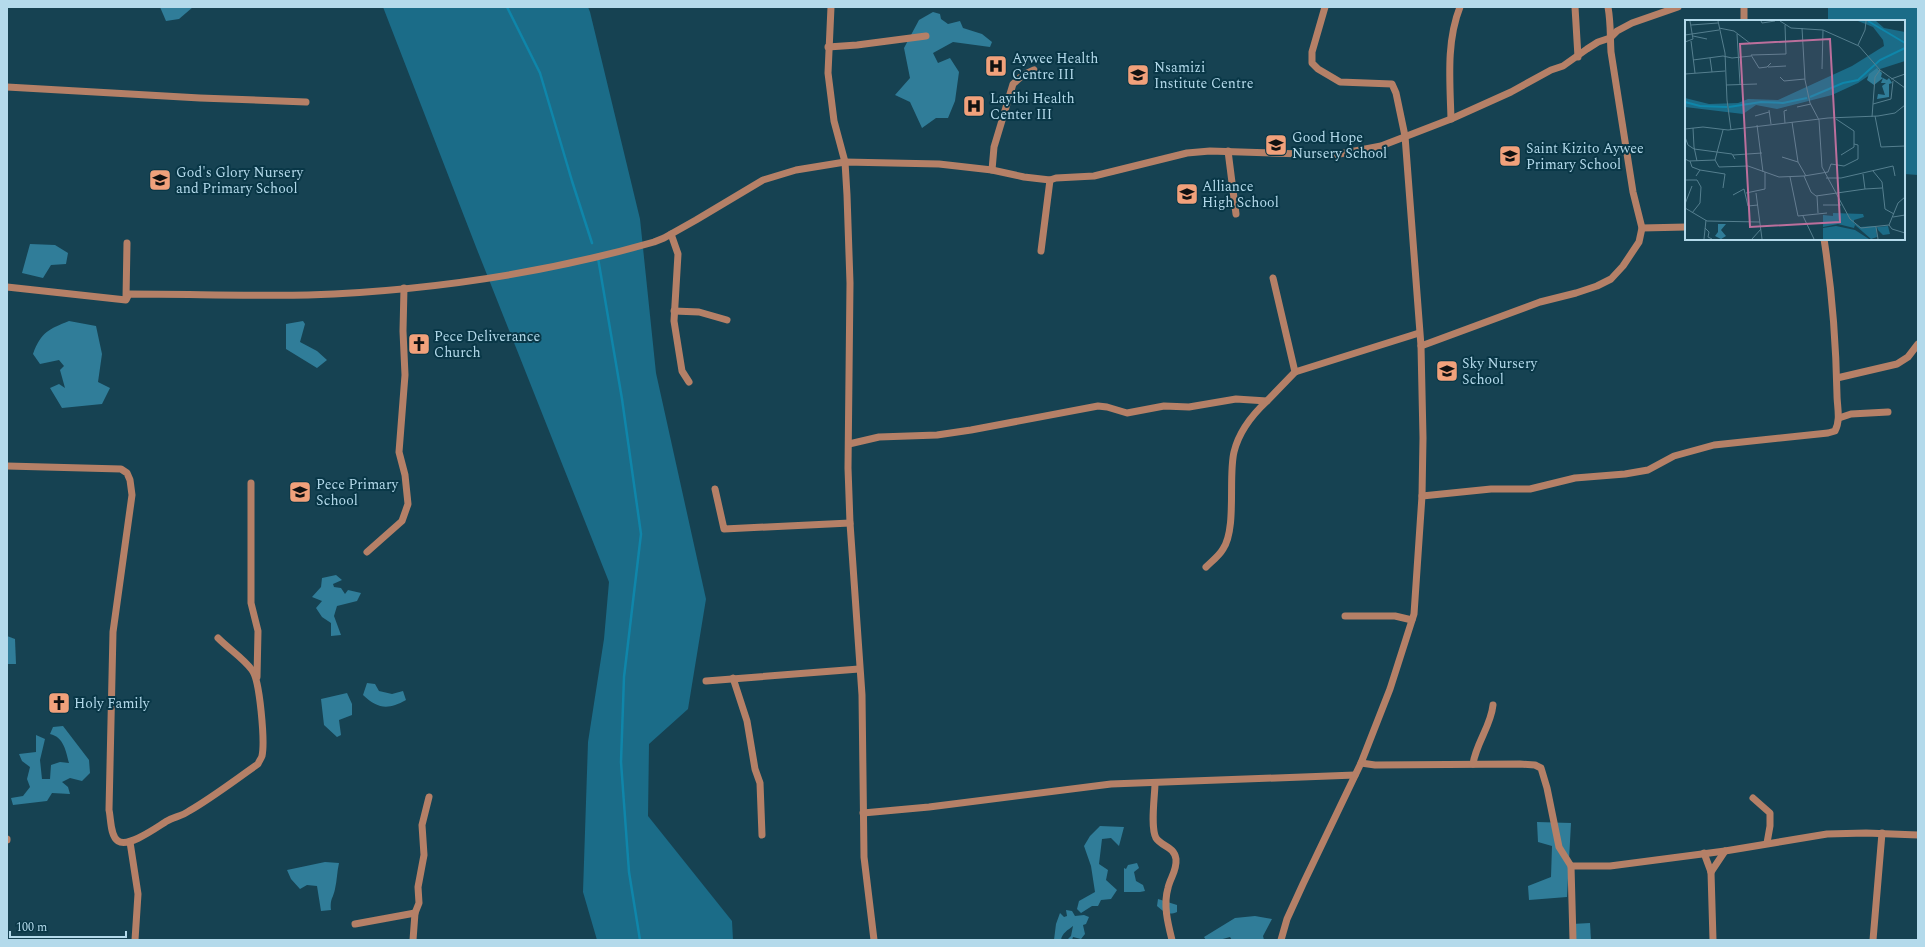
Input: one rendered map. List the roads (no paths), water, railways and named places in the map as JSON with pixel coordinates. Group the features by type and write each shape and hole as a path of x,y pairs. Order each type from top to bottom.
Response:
{"street":[{"path":"830,7 828,73 834,121 845,162 850,283 848,444 850,523 862,695 864,857 874,940"},
{"path":"1281,940 1292,908 1361,763 1390,689 1412,620 1422,496 1423,438 1421,346 1405,136 1396,93 1392,84 1340,82 1318,69 1312,63 1312,52 1325,7"},
{"path":"1451,118 1450,54 1453,34 1460,7"},
{"path":"1575,7 1578,56"},
{"path":"1421,346 1540,302 1576,293 1611,279 1619,272 1639,242 1642,228 1634,192 1610,38 1612,25 1608,7"},
{"path":"126,300 129,294 308,295 404,288 456,283 557,265 626,250 654,242 671,234 762,180 796,170 845,162 939,164 992,170 1024,177 1050,180 1056,178 1094,176 1187,153 1210,150 1334,156 1381,146 1451,118 1511,92 1551,70 1564,66 1598,42 1610,38 1617,31 1632,23 1678,7"},
{"path":"1744,7 1744,20"},
{"path":"828,47 857,45 926,36"},
{"path":"992,170 994,147 1013,84 1023,74 1034,70"},
{"path":"7,87 200,98 306,102"},
{"path":"1228,151 1236,214"},
{"path":"1041,251 1050,180"},
{"path":"1642,228 1685,227"},
{"path":"671,234 678,254 674,321 682,372 689,382"},
{"path":"1422,496 1491,490 1530,489 1575,478 1625,474 1648,470 1679,454 1714,444 1828,433 1835,431 1838,418 1834,319 1824,240"},
{"path":"126,300 127,243"},
{"path":"1273,278 1294,372"},
{"path":"7,286 126,300"},
{"path":"367,552 402,521 408,504 405,475 399,452 405,374 404,288"},
{"path":"674,311 700,312 727,320"},
{"path":"1206,567 1219,555 1227,540 1232,487 1233,453 1236,444 1252,416 1294,372 1420,333"},
{"path":"1837,378 1897,364 1908,358 1918,344"},
{"path":"848,444 879,437 937,435 971,430 1098,406 1108,407 1127,413 1164,406 1189,407 1236,400 1267,401"},
{"path":"1838,418 1851,414 1888,412"},
{"path":"7,466 121,469 127,473 130,480 132,495 130,515 113,632 109,810 115,838 123,843 130,842 139,836 155,830 168,821 189,812 258,764 262,756 257,678 258,631 251,603 251,482"},
{"path":"715,489 724,529 850,523"},
{"path":"1345,616 1395,616 1412,620"},
{"path":"218,638 246,664 257,678"},
{"path":"706,681 859,669"},
{"path":"733,678 747,721 755,769 760,783 762,835"},
{"path":"1473,764 1479,742 1490,718 1493,705"},
{"path":"1361,763 1375,765 1423,763 1520,764 1541,768 1547,788 1559,847 1571,866 1573,940"},
{"path":"863,813 929,807 1111,784 1213,781 1238,778 1355,775"},
{"path":"1156,783 1154,819 1155,835 1160,842 1171,849 1176,860 1175,873 1167,894 1166,910 1172,940"},
{"path":"413,940 415,913 419,903 418,887 424,854 422,825 429,797"},
{"path":"1753,798 1770,813 1770,826 1767,843"},
{"path":"1571,866 1610,866 1725,851 1827,834 1882,833 1918,835"},
{"path":"1873,940 1882,833"},
{"path":"130,842 138,894 135,940"},
{"path":"1711,872 1725,851"},
{"path":"1704,853 1711,872 1713,940"},
{"path":"355,924 415,913"}],"waterway":[{"path":"507,7 540,73 592,243"},
{"path":"598,258 622,399 641,534 624,677 621,762 629,872 640,940"}],"place":[{"name":"Aywee Health Centre III","path":"996,66"},
{"name":"Nsamizi Institute Centre","path":"1138,75"},
{"name":"Layibi Health Center III","path":"974,106"},
{"name":"Good Hope Nursery School","path":"1276,145"},
{"name":"Saint Kizito Aywee Primary School","path":"1510,156"},
{"name":"God's Glory Nursery and Primary School","path":"160,180"},
{"name":"Alliance High School","path":"1187,194"},
{"name":"Pece Deliverance Church","path":"419,344"},
{"name":"Sky Nursery School","path":"1447,371"},
{"name":"Pece Primary School","path":"300,492"},
{"name":"Holy Family","path":"59,703"}]}
